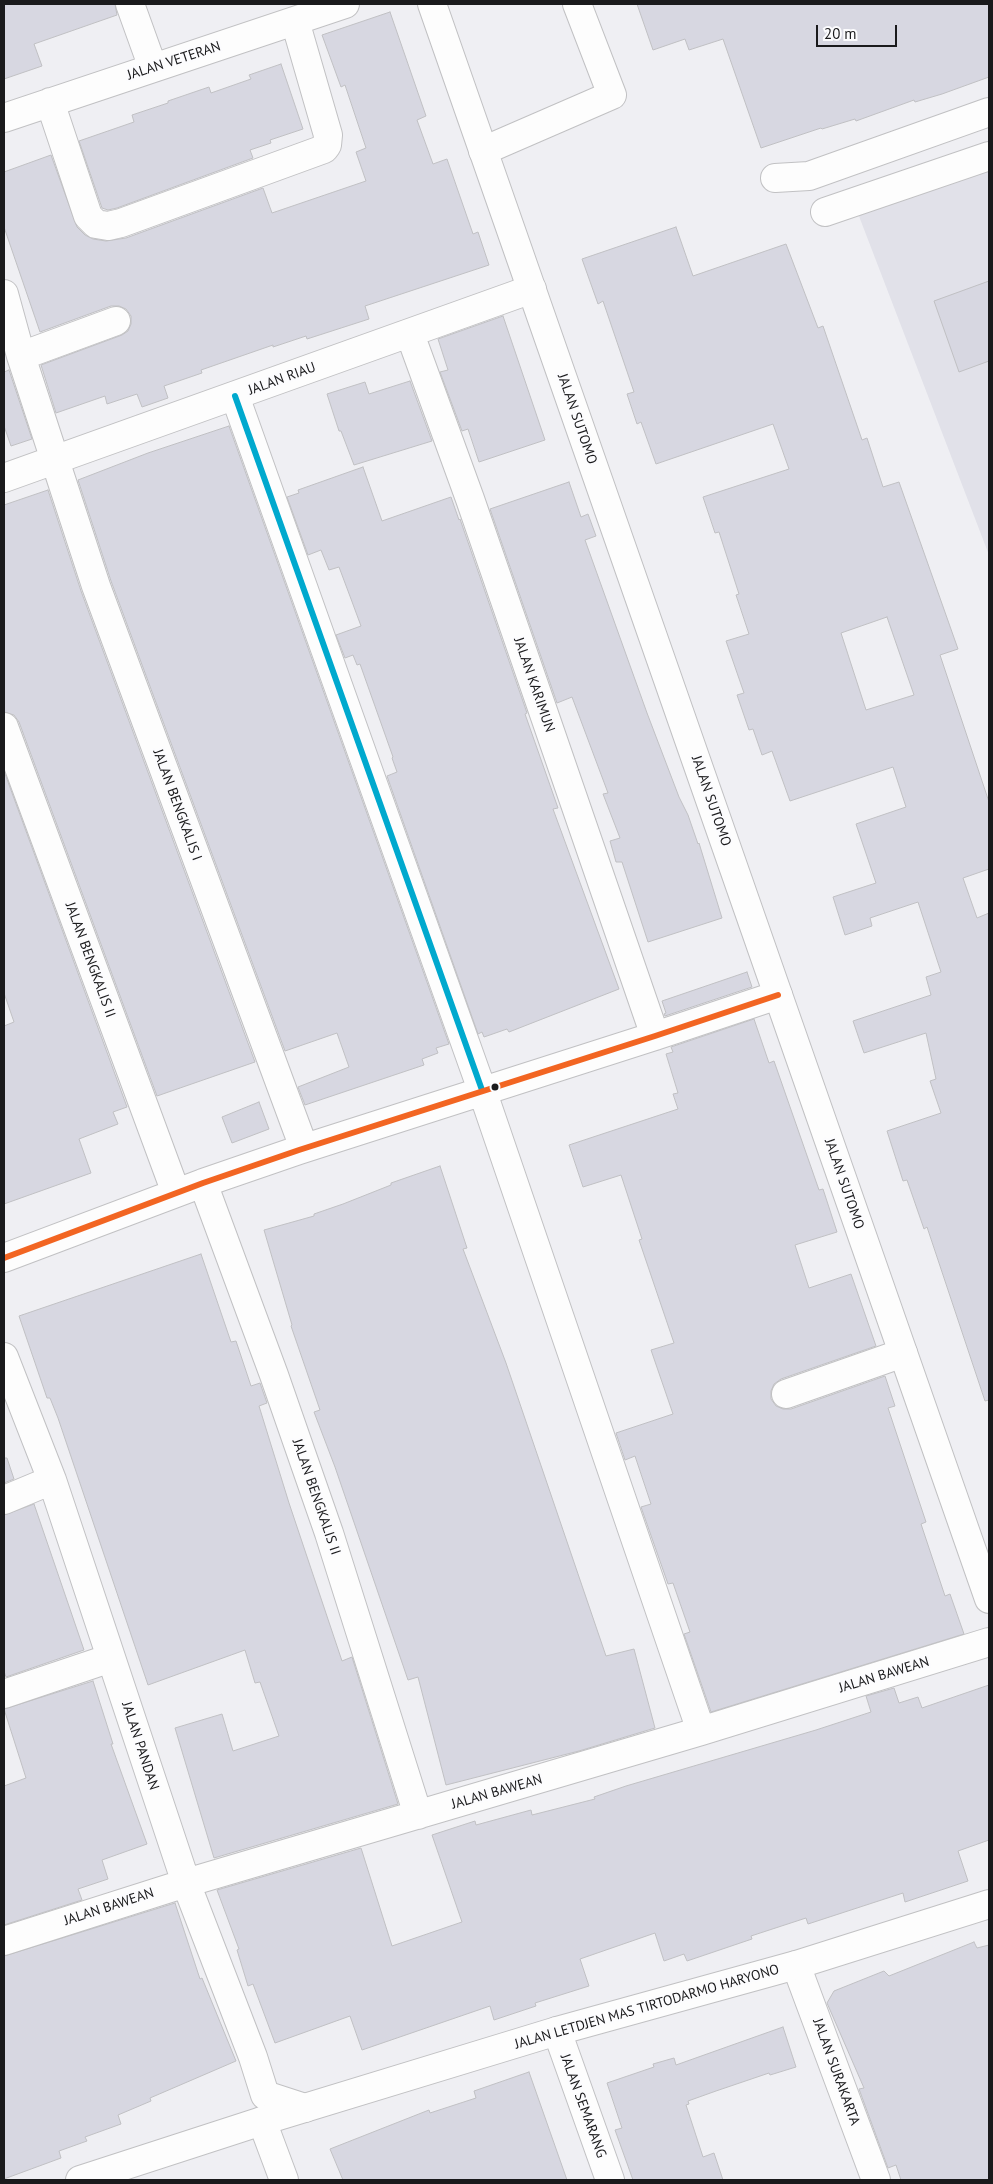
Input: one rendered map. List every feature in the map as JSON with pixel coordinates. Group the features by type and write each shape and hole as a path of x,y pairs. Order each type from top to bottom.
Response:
{"street":[{"path":"130,4 153,68"},
{"name":"JALAN VETERAN","path":"4,118 345,4"},
{"name":"JALAN SUTOMO","path":"432,4 989,1599"},
{"path":"483,150 612,94 577,4"},
{"path":"50,102 88,216 96,224 108,226 121,223 324,149 327,145 328,135 295,21"},
{"path":"775,178 809,176 989,112"},
{"path":"825,212 989,156"},
{"name":"JALAN RIAU","path":"4,478 532,289"},
{"name":"JALAN BENGKALIS I","path":"4,294 21,356 96,586 304,1148"},
{"path":"21,356 116,320"},
{"name":"JALAN KARIMUN","path":"410,334 473,508 655,1036"},
{"path":"235,396 482,1090 701,1732"},
{"name":"JALAN BENGKALIS II","path":"4,727 176,1193"},
{"path":"4,1258 176,1193 304,1148 778,995"},
{"name":"JALAN BENGKALIS II","path":"204,1183 326,1524 418,1816"},
{"path":"786,1394 903,1354"},
{"name":"JALAN PANDAN","path":"4,1357 52,1480 186,1883 253,2057 265,2095 304,2108"},
{"path":"4,1500 52,1480"},
{"name":"JALAN BAWEAN","path":"4,1941 186,1883 701,1732 989,1642"},
{"path":"4,1694 111,1658"},
{"name":"JALAN LETDJEN MAS TIRTODARMO HARYONO","path":"80,2180 262,2121 557,2031 796,1965 989,1904"},
{"name":"JALAN SURAKARTA","path":"796,1965 876,2180"},
{"name":"JALAN SEMARANG","path":"557,2031 610,2180"},
{"path":"262,2121 284,2180"}],"shaded area":[{"path":"989,165 989,555 857,211"}],"building":[{"path":"4,4 115,4 117,15 34,44 42,66 4,79"},
{"path":"637,4 989,4 989,77 942,94 915,102 914,100 856,121 855,119 821,128 761,148 723,39 689,50 685,39 653,50"},
{"path":"390,12 426,116 417,120 433,164 447,159 473,234 478,232 489,265 365,306 369,319 307,339 306,336 273,347 273,345 201,370 202,373 164,386 168,398 142,407 137,394 107,404 105,396 56,413 41,365 122,335 128,331 131,324 131,316 126,309 119,306 111,306 40,332 4,227 4,172 51,155 77,227 85,235 93,239 106,241 126,238 263,188 272,213 366,181 356,152 366,148 345,85 341,87 322,35"},
{"path":"281,64 303,129 270,140 271,143 250,150 253,158 117,208 108,210 102,208 79,141 134,122 132,115 168,103 168,101 209,87 211,93 251,79 249,75"},
{"path":"676,227 693,276 786,244 818,328 823,326 862,440 867,438 883,487 899,482 958,649 940,655 989,802 989,869 963,878 977,918 989,913 989,1400 985,1401 927,1227 924,1229 907,1180 903,1181 887,1131 941,1113 930,1081 936,1079 926,1033 864,1053 853,1021 931,995 926,977 941,972 918,902 870,918 872,926 845,935 833,897 876,883 856,824 906,807 893,767 790,801 772,751 762,755 753,729 749,730 737,695 744,693 726,641 749,634 736,595 739,594 719,532 715,533 703,497 789,469 773,424 656,464 641,422 637,424 627,394 634,392 603,301 598,304 582,259","holes":["887,617 914,695 866,710 841,633"]},
{"path":"989,281 989,361 959,372 934,301"},
{"path":"503,316 545,440 479,462 468,429 462,431 440,372 448,370 438,339"},
{"path":"9,370 32,439 11,446 4,426 4,372"},
{"path":"410,381 432,441 354,465 341,431 339,431 327,394 365,382 369,394"},
{"path":"229,426 449,1044 436,1048 438,1053 422,1059 424,1065 305,1105 298,1087 349,1067 337,1033 285,1051 111,581 78,480 148,453"},
{"path":"363,467 382,521 451,497 527,713 525,714 558,808 553,809 619,989 509,1032 507,1029 484,1037 482,1032 478,1034 387,776 397,772 360,664 357,665 353,655 345,658 336,635 361,626 339,567 329,570 321,550 308,555 287,497 299,493 298,490"},
{"path":"569,482 581,517 588,514 596,536 585,540 647,713 699,843 722,918 648,942 622,862 616,862 610,841 620,838 603,794 608,793 572,697 557,703 490,509"},
{"path":"48,490 81,591 255,1062 157,1096 19,722 14,715 4,712 4,505"},
{"path":"4,771 127,1107 113,1112 118,1124 79,1139 91,1173 4,1204 4,1026 14,1022 4,993"},
{"path":"747,972 752,987 665,1016 664,1014 666,1013 662,1001"},
{"path":"754,1019 769,1063 774,1061 819,1190 823,1189 837,1232 795,1245 809,1288 851,1274 876,1346 781,1379 774,1384 771,1391 771,1399 776,1406 783,1409 791,1409 885,1376 895,1406 888,1408 926,1522 921,1524 945,1596 950,1594 964,1634 711,1712 684,1634 690,1632 673,1583 668,1584 641,1507 651,1504 635,1456 625,1460 616,1433 673,1414 651,1350 674,1343 639,1240 642,1239 621,1175 583,1187 569,1145 678,1109 673,1094 678,1093 666,1054 673,1052 671,1047"},
{"path":"259,1102 269,1129 232,1143 222,1117"},
{"path":"440,1166 467,1248 463,1249 506,1363 606,1656 634,1649 655,1728 579,1751 446,1785 418,1677 408,1680 335,1467 314,1412 320,1410 291,1326 264,1230 314,1216 314,1214 391,1185 391,1183"},
{"path":"201,1254 231,1342 236,1341 251,1386 260,1383 267,1403 259,1406 289,1503 342,1661 352,1657 398,1804 214,1858 175,1728 222,1714 233,1751 279,1736 260,1682 255,1683 245,1650 148,1685 58,1418 50,1398 47,1398 19,1316"},
{"path":"4,1458 7,1458 14,1479 4,1483"},
{"path":"34,1504 84,1650 6,1677 4,1671 4,1515"},
{"path":"93,1681 113,1744 111,1744 147,1844 102,1860 108,1879 78,1889 82,1900 4,1925 4,1786 26,1778 4,1709"},
{"path":"989,1685 989,1840 958,1851 968,1881 905,1902 903,1893 808,1924 806,1918 751,1936 752,1939 687,1961 684,1954 664,1961 655,1933 580,1959 589,1986 535,2003 536,2006 494,2020 490,2006 362,2050 350,2016 275,2043 253,1984 248,1986 237,1950 239,1949 217,1890 361,1848 392,1946 462,1922 432,1835 475,1821 476,1825 531,1810 532,1815 595,1799 594,1797 626,1786 816,1730 871,1712 866,1696 894,1688 899,1703 918,1697 922,1708"},
{"path":"175,1903 200,1979 202,1978 236,2061 150,2098 151,2101 118,2115 121,2124 85,2137 87,2141 59,2151 61,2158 4,2179 4,1956"},
{"path":"974,1942 977,1948 989,1945 989,2180 901,2180 896,2165 888,2168 859,2089 864,2088 827,2003 834,1991 884,1971 889,1976"},
{"path":"783,2027 796,2067 770,2075 769,2073 716,2091 688,2101 689,2104 686,2105 703,2157 714,2153 723,2180 633,2180 615,2130 622,2128 607,2083 654,2067 653,2064 674,2058 676,2065"},
{"path":"529,2072 567,2180 343,2180 330,2149 429,2110 430,2113 476,2098 474,2091"}],"transit line":[{"path":"235,396 482,1090"},
{"path":"4,1258 203,1183 299,1150 778,995"}]}
